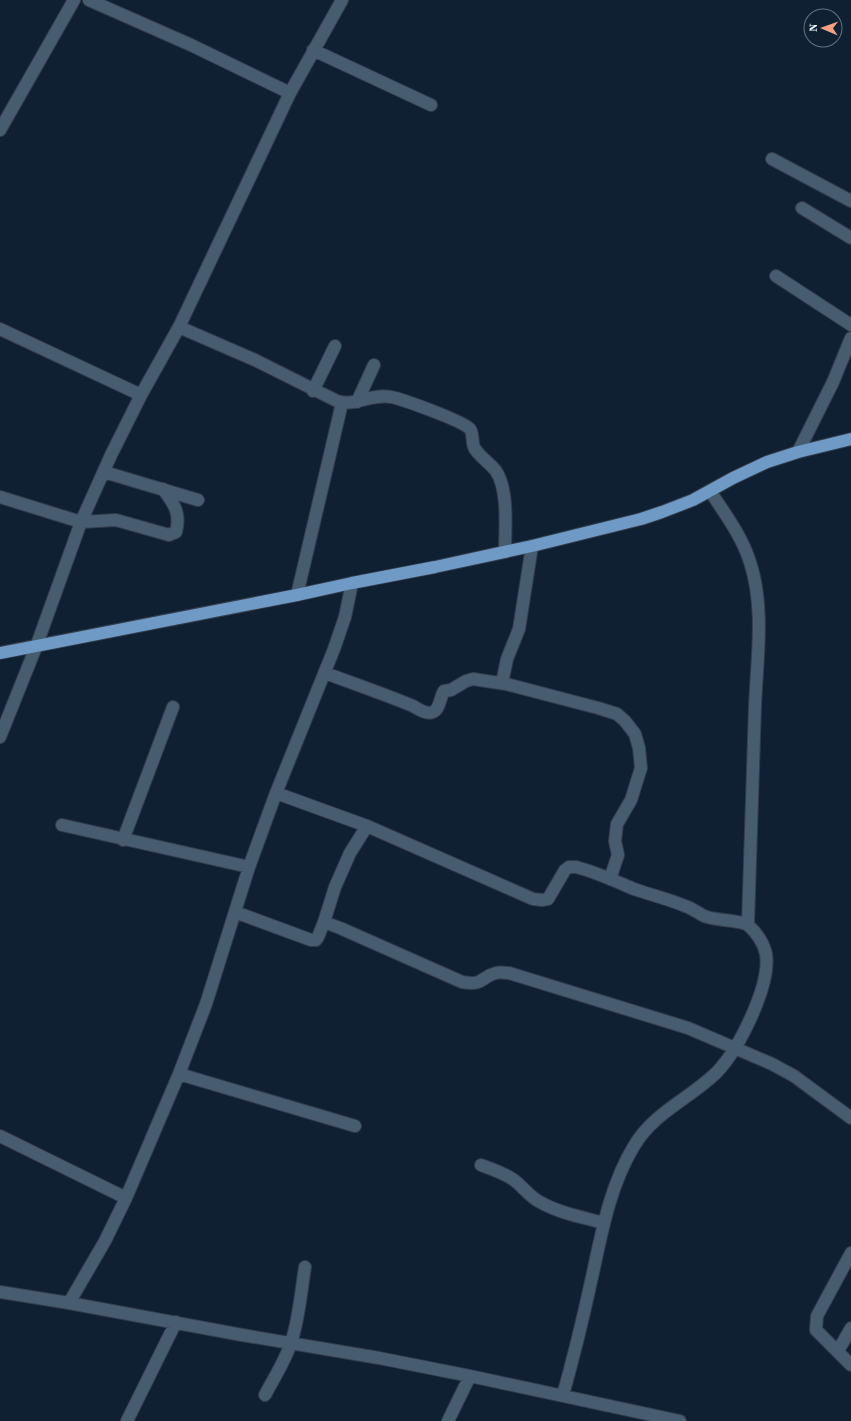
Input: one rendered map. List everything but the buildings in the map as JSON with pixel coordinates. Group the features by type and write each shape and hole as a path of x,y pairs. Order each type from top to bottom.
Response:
{"main road":[{"path":"0,653 297,595 532,546 641,518 677,506 710,491 756,466 798,452 851,439"}],"street":[{"path":"0,130 74,0"},
{"path":"89,0 191,45 290,93"},
{"path":"0,737 36,647 81,522 104,472 141,395 179,327 290,93 342,0"},
{"path":"313,50 431,105"},
{"path":"772,159 851,201"},
{"path":"802,208 851,238"},
{"path":"776,276 851,326"},
{"path":"179,327 255,360 342,403 350,404 377,396 391,397 458,422 469,428 475,448 492,465 501,481 504,497 505,552"},
{"path":"0,329 141,395"},
{"path":"798,452 833,382 851,338"},
{"path":"313,390 334,346"},
{"path":"357,402 374,365"},
{"path":"297,595 342,403"},
{"path":"104,472 198,500"},
{"path":"0,497 81,522 116,520 169,535 176,532 178,519 173,503 163,489"},
{"path":"710,491 744,546 750,562 757,595 758,655 748,924"},
{"path":"502,683 508,659 519,629 532,546"},
{"path":"69,1303 105,1241 126,1198 179,1074 206,1004 249,867 276,793 325,673 345,617 352,583"},
{"path":"325,673 399,700 429,713 434,712 438,707 444,690 457,687 466,681 473,680 502,683 618,714 635,734 639,748 641,768 632,800 617,824 615,841 618,855 610,879"},
{"path":"123,840 173,707"},
{"path":"276,793 367,826 533,899 548,899 565,870 569,867 583,869 686,906 710,918 748,924 763,945 766,952 766,963 760,991 744,1033 735,1048 726,1062 712,1076 659,1117 635,1143 620,1171 604,1223 578,1339 563,1395"},
{"path":"62,825 123,840 249,867"},
{"path":"235,912 310,940 316,940 324,922 335,887 350,853 367,826"},
{"path":"324,922 462,982 473,984 480,982 496,973 509,973 688,1028 772,1064 794,1076 851,1118"},
{"path":"179,1074 355,1126"},
{"path":"0,1136 126,1198"},
{"path":"481,1165 508,1176 516,1181 531,1196 547,1206 562,1212 604,1223"},
{"path":"851,1252 817,1316 816,1330 851,1366"},
{"path":"265,1395 291,1344 305,1268"},
{"path":"0,1292 176,1322 470,1376 680,1421"},
{"path":"127,1421 176,1322"},
{"path":"838,1351 851,1328"},
{"path":"448,1421 470,1376"}]}
